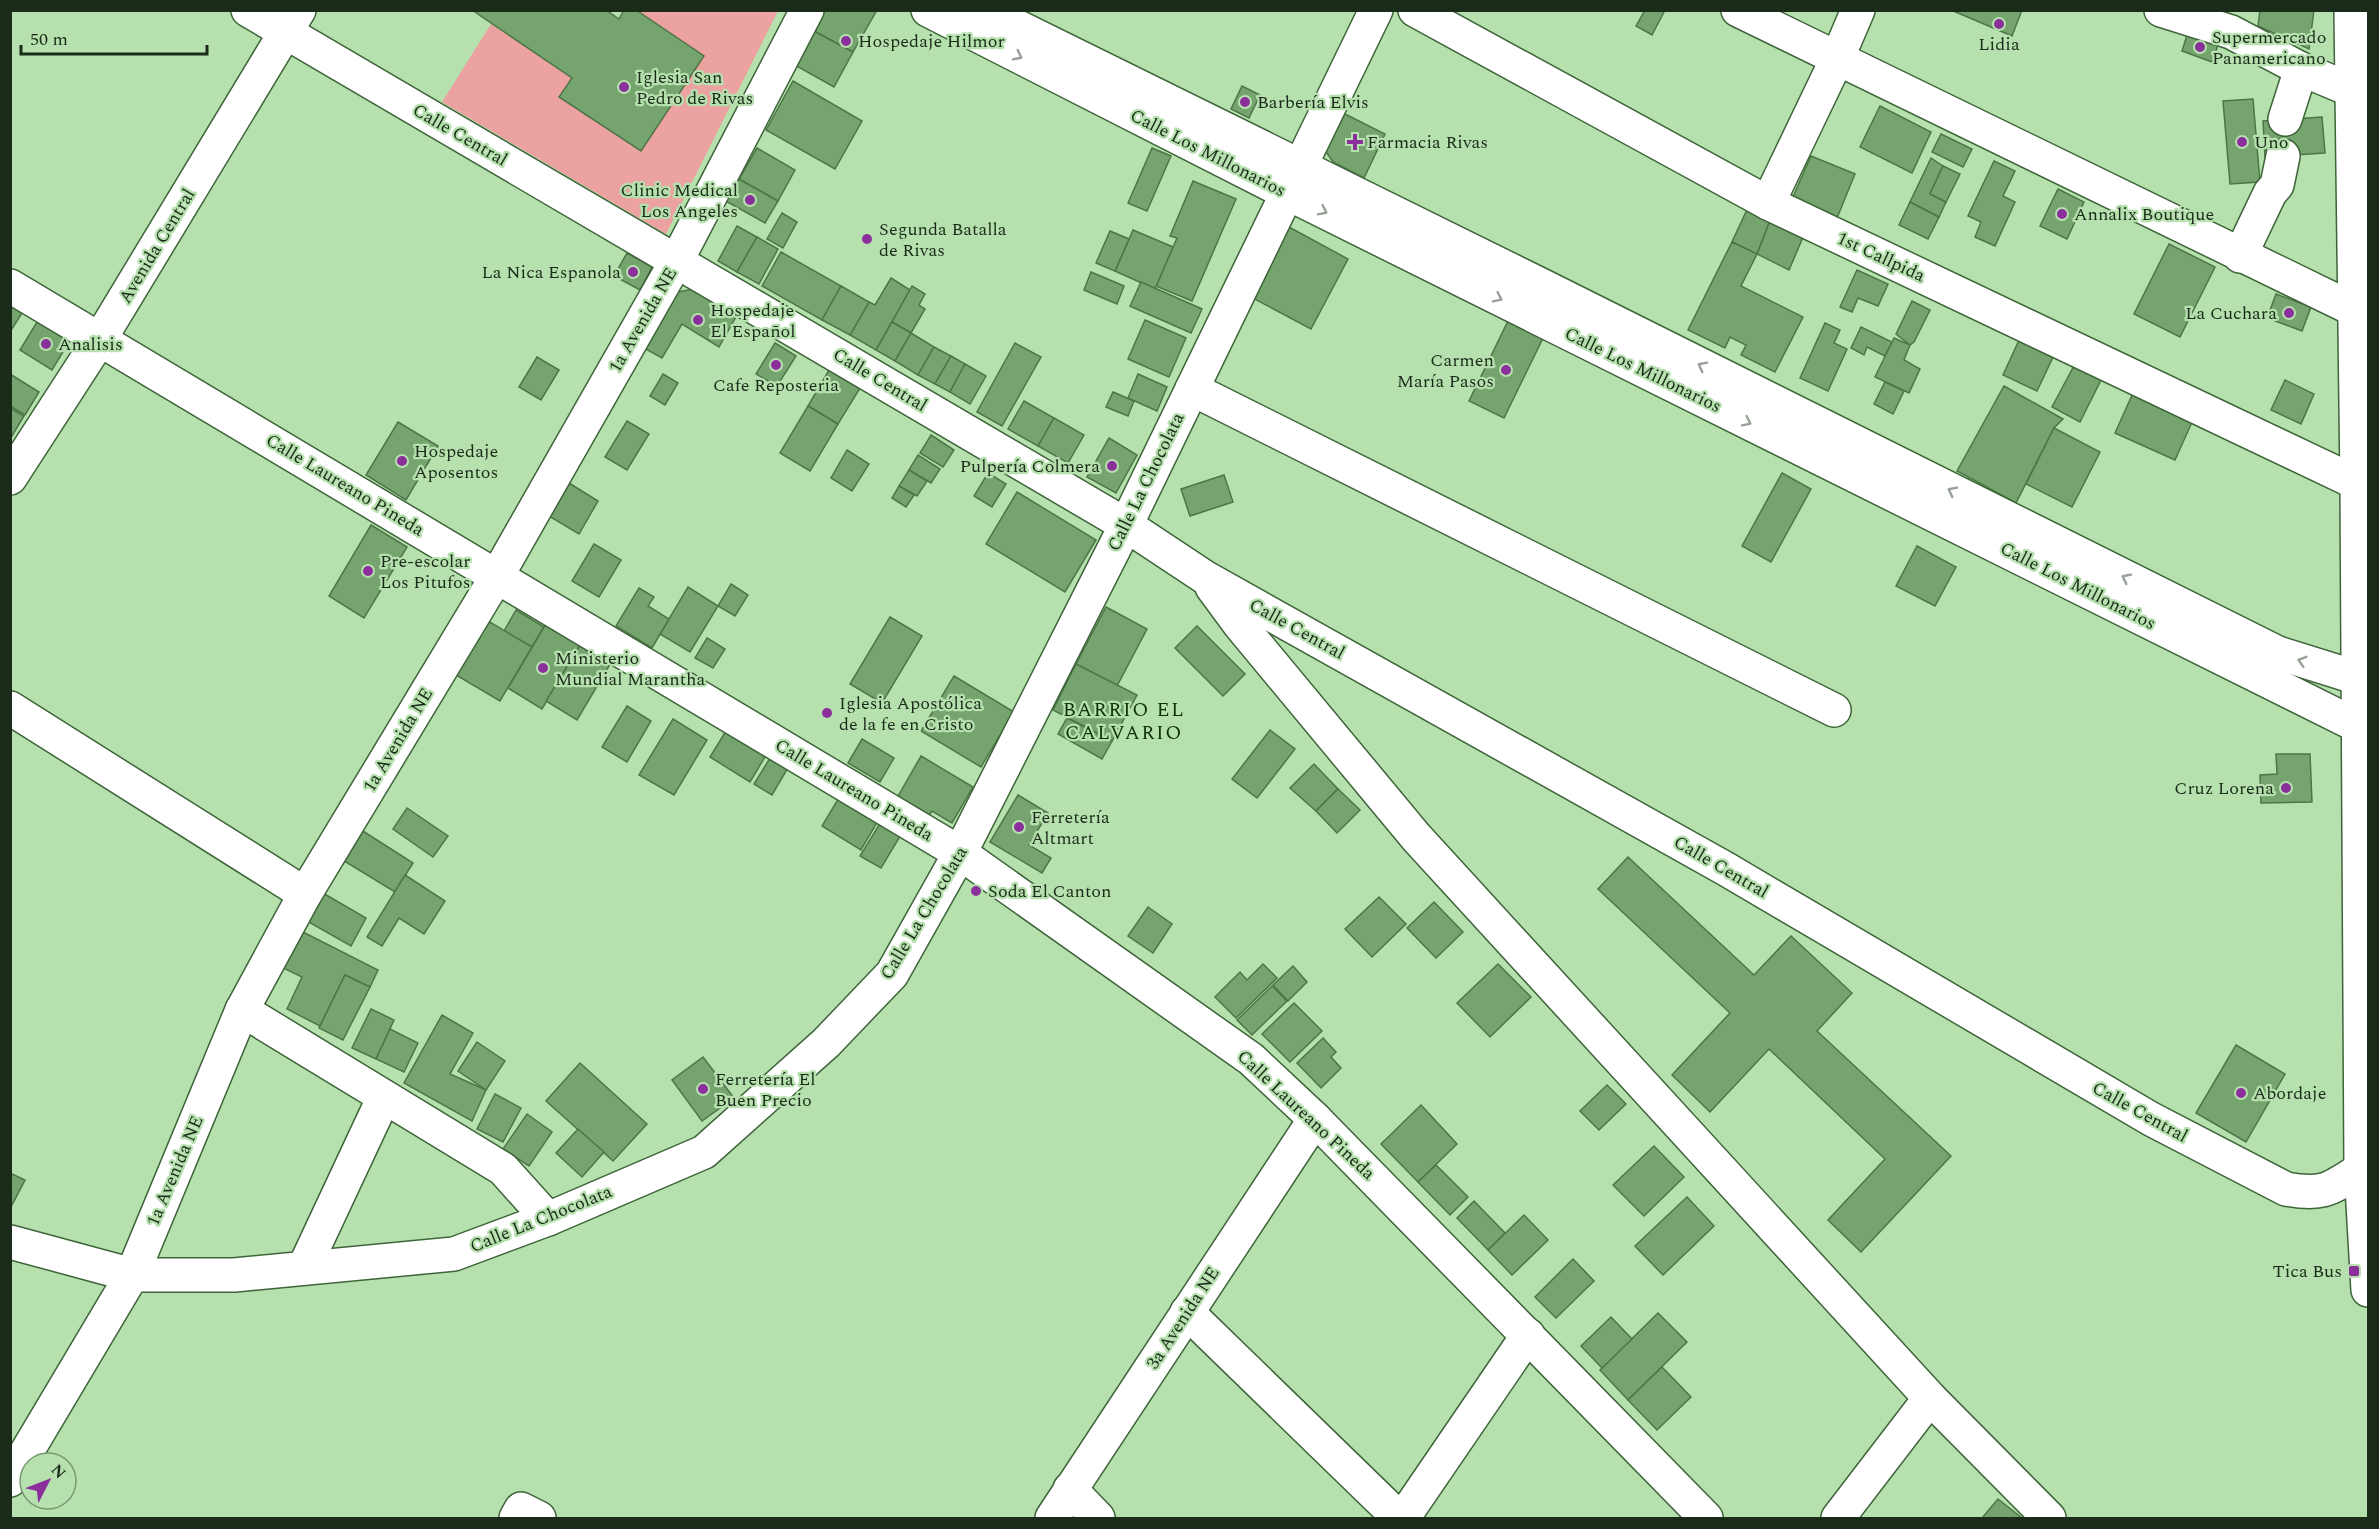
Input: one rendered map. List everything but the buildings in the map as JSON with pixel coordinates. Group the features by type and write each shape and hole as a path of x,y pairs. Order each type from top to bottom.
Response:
{"main road":[{"name":"Calle Central","path":"248,10 292,22 677,260 1126,525 1206,578 1726,869 2151,1119 2286,1189 2309,1193 2331,1188 2361,1169"},
{"name":"1a Avenida NE","path":"10,1480 132,1275 242,1010 305,894 497,576 677,260 807,10"},
{"name":"Calle Los Millonarios","path":"928,10 1293,180 1552,291 2278,654 2358,678"},
{"name":"Calle Los Millonarios","path":"984,10 1293,180 2358,726"},
{"name":"Calle La Chocolata","path":"10,1242 132,1275 234,1275 454,1254 548,1219 704,1152 826,1043 892,974 960,853 1126,525 1376,10"},
{"name":"1st Callpida","path":"1415,10 1768,203 2357,483"},
{"path":"1738,10 2355,310"},
{"path":"1768,203 1858,10"},
{"path":"2161,10 2231,32 2301,69 2360,94"},
{"path":"2351,10 2360,94 2355,310 2362,356 2357,483 2358,726 2361,1169 2368,1290"},
{"name":"Avenida Central","path":"10,478 100,339 292,22"},
{"path":"2285,119 2301,69"},
{"path":"2240,255 2270,193 2277,184 2283,156"},
{"name":"Calle Laureano Pineda","path":"10,286 960,853 1251,1059 1315,1119 1706,1518"},
{"path":"1192,389 1834,710"},
{"path":"1206,578 1240,625 1416,837 1929,1398 2049,1518"},
{"path":"10,708 305,894"},
{"path":"242,1010 502,1169 548,1219"},
{"path":"304,1268 384,1097"},
{"name":"3a Avenida NE","path":"1052,1518 1315,1119"},
{"path":"1187,1312 1401,1518 1528,1335"},
{"path":"1838,1518 1929,1398"},
{"path":"1070,1489 1098,1518"},
{"path":"516,1518 521,1509 539,1518"}],"shaded area":[{"path":"636,11 778,11 666,234 442,102 491,24 572,78 560,97 641,151 704,56"}],"place":[{"name":"Lidia","path":"1999,24"},
{"name":"Hospedaje Hilmor","path":"846,41"},
{"name":"Supermercado Panamericano","path":"2200,47"},
{"name":"Iglesia San Pedro de Rivas","path":"624,87"},
{"name":"Barbería Elvis","path":"1245,102"},
{"name":"Farmacia Rivas","path":"1355,142"},
{"name":"Uno","path":"2242,142"},
{"name":"Clinic Medical Los Angeles","path":"750,200"},
{"name":"Annalix Boutique","path":"2062,214"},
{"name":"Segunda Batalla de Rivas","path":"867,239"},
{"name":"La Nica Espanola","path":"633,272"},
{"name":"La Cuchara","path":"2289,313"},
{"name":"Hospedaje El Español","path":"698,320"},
{"name":"Analisis","path":"46,344"},
{"name":"Cafe Reposteria","path":"776,365"},
{"name":"Carmen María Pasos","path":"1506,370"},
{"name":"Hospedaje Aposentos","path":"402,461"},
{"name":"Pulpería Colmera","path":"1112,466"},
{"name":"Pre-escolar Los Pitufos","path":"368,571"},
{"name":"Ministerio Mundial Marantha","path":"543,668"},
{"name":"Iglesia Apostólica de la fe en Cristo","path":"827,713"},
{"name":"Cruz Lorena","path":"2286,788"},
{"name":"Ferretería Altmart","path":"1019,827"},
{"name":"Soda El Canton","path":"976,891"},
{"name":"Ferretería El Buen Precio","path":"703,1089"},
{"name":"Abordaje","path":"2241,1093"},
{"name":"Tica Bus","path":"2354,1271"}],"district":[{"name":"BARRIO EL CALVARIO","path":"1124,722"}]}
